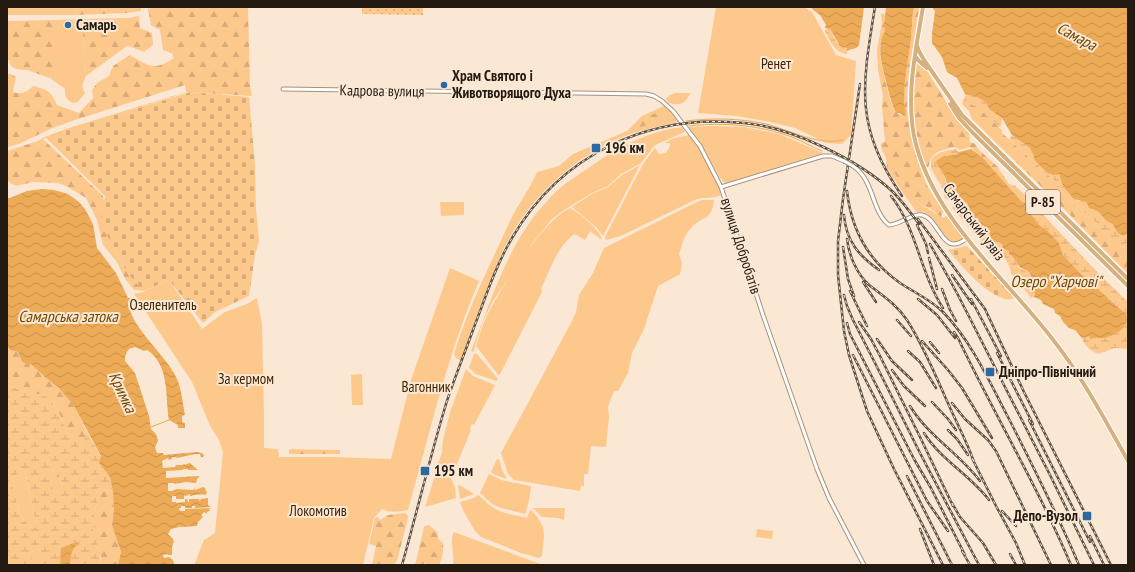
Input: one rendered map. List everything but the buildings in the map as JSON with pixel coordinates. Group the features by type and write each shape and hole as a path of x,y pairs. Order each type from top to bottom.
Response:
{"main road":[{"name":"Р-85","path":"922,9 917,54 920,61 927,69 959,118 1128,286"},
{"name":"Р-85","path":"917,54 962,115 1128,279"},
{"name":"Самарський узвіз","path":"917,54 912,83 914,135 918,151 933,188 946,211 967,238 1039,322 1067,358 1086,387 1128,461"},
{"path":"914,66 916,62 920,61"}],"street":[{"name":"Кадрова вулиця","path":"283,89 646,94 654,96 662,101 673,111 700,146 722,187"},
{"name":"вулиця Добробатів","path":"864,565 829,498 817,469 763,315 722,187 823,156 832,156 853,166 864,177 885,222 889,226 916,216 923,215 928,218 949,243 958,244 967,238"}],"green space":[{"path":"7,7 75,7 76,15 8,15"},
{"path":"75,7 141,7 141,11 76,15"},
{"path":"154,7 248,7 250,86 252,96 187,92 43,139 103,196 111,244 129,275 144,291 134,290 126,280 116,261 103,245 97,220 86,198 58,183 33,182 16,186 10,183 7,180 7,151 38,141 66,129 186,92 185,85 75,120 50,129 19,144 7,147 7,74 11,74 16,77 13,92 24,92 33,86 42,88 51,94 57,105 79,113 93,98 92,90 97,83 109,76 113,66 130,55 147,65 152,66 162,65 174,58 172,53 163,50 160,30 151,25 148,9"},
{"path":"362,7 423,7 423,15 362,14"},
{"name":"Ренет","path":"716,7 804,7 812,12 836,55 856,61 851,135 842,144 826,143 795,128 766,121 736,116 698,113"},
{"path":"915,7 919,8 908,82 908,117 912,140 919,163 929,188 943,211 941,217 931,209 919,203 893,172 887,169 886,158 881,148 881,143 885,142 882,107 883,96 878,70 877,50 882,23 881,14 882,13 886,16 884,27 885,31 880,46 881,63 890,100 895,112 904,116 906,115 904,100 905,81 911,39 913,10"},
{"path":"139,16 140,28 152,33 153,45 144,52 127,46 86,76 82,19 128,18"},
{"path":"82,19 86,76 82,86 85,93 78,102 73,103 66,98 65,89 50,78 54,66 54,20"},
{"path":"54,20 54,66 50,78 27,70 16,69 11,66 7,57 7,21"},
{"path":"826,29 830,29 838,43 847,48 847,54 839,51 833,46 825,31"},
{"path":"917,63 924,66 955,116 969,133 970,142 975,144 978,149 997,166 1009,184 1015,186 1033,202 1034,207 1031,208 1026,203 1022,202 982,157 970,147 960,150 955,147 938,152 932,157 929,166 926,168 919,146 913,101 915,68"},
{"path":"190,92 249,97 255,165 256,209 259,241 255,255 249,296 215,312 203,323 169,280 144,291 129,275 111,244 101,220 105,196 45,137"},
{"path":"675,93 691,93 686,100 680,104 669,103 666,99"},
{"path":"966,94 979,98 987,103 989,109 1002,118 1001,126 999,127 974,105 963,101"},
{"path":"963,101 969,103 984,113 1002,130 1002,133 1057,183 1065,196 1094,220 1107,236 1119,246 1127,248 1128,274 972,119 969,111 962,103"},
{"path":"666,105 679,122 654,127 628,135 610,143 575,164 545,190 520,222 506,244 475,321 461,361 456,358 454,354 480,287 510,221 537,172 559,166 573,154 627,131 642,116"},
{"path":"665,111 670,113 669,116 650,125 635,128 635,125 643,117"},
{"path":"682,127 685,132 655,145 641,163 621,174 608,186 592,193 552,219 534,241 493,301 483,321 474,352 471,351 502,272 522,234 534,216 553,194 603,158 635,140 658,132"},
{"path":"688,127 744,127 779,134 823,153 725,183 720,178 702,145"},
{"path":"689,135 699,146 709,163 721,195 697,199 623,235 607,240 605,239 643,164 655,148 659,154 666,153 670,143 665,143 674,138"},
{"path":"1012,135 1030,148 1034,159 1054,174 1059,174 1078,201 1082,200 1086,202 1089,207 1098,210 1110,223 1113,224 1116,231 1128,235 1128,250 1123,246 1119,247 1107,236 1094,220 1065,196 1057,183 1009,139"},
{"path":"956,149 959,152 958,154 946,155 937,165 944,174 947,186 957,194 960,199 964,200 969,205 972,216 979,218 979,221 990,234 1014,257 1019,268 1030,273 1031,286 1035,292 1034,297 1031,298 1011,274 1008,264 998,250 989,251 953,209 952,202 945,198 941,185 931,169 931,160 939,153"},
{"path":"640,165 603,236 597,228 572,207 592,194 608,187 622,175"},
{"path":"887,169 893,172 919,203 943,218 948,215 963,235 962,240 959,242 952,242 948,240 928,215 924,212 916,212"},
{"path":"702,200 714,200 711,211 709,215 695,224 685,237 679,254 682,263 680,274 658,286 644,329 632,353 628,373 618,391 614,391 608,407 609,417 606,447 591,446 588,474 584,474 584,486 581,486 580,491 514,480 508,474 501,453 572,321 576,312 579,295 593,273 604,248"},
{"path":"440,202 464,202 464,215 441,216"},
{"path":"1034,207 1038,209 1093,268 1128,302 1128,317 1112,301 1097,290 1063,255 1059,243 1048,231 1039,225 1030,213 1031,208"},
{"path":"570,208 598,231 602,240 590,231 585,240 574,234 563,245 558,252 541,289 542,292 499,376 476,346 484,323 491,308 522,258 547,226 559,215"},
{"path":"967,246 1015,298 1006,299 989,291 974,279 948,250"},
{"path":"450,268 479,281 448,366 408,510 395,512 382,509 374,518 363,565 194,565 204,540 215,533 223,452 219,440 210,426 192,382 134,294 143,292 169,280 202,329 225,312 247,304 257,298 262,324 264,448 278,449 279,457 391,459 411,380"},
{"path":"1128,321 1128,349 1115,348 1098,354 1088,348 1083,341 1082,338 1090,335 1100,337 1110,334"},
{"path":"7,346 10,350 18,352 22,362 32,365 58,387 74,406 86,430 81,446 77,445 67,432 54,404 37,394 27,394 19,389 7,386"},
{"path":"476,353 498,379 496,381 476,374 469,368 474,354"},
{"path":"466,369 473,376 495,385 474,425 472,424 471,430 452,476 434,473 442,453 443,440 450,412"},
{"path":"362,374 363,405 352,405 351,375"},
{"path":"7,386 19,389 27,394 40,394 47,397 56,407 67,432 78,445 81,446 86,430 101,457 99,463 110,477 113,492 99,488 96,490 98,501 94,515 97,522 92,532 99,541 96,548 100,553 100,565 70,565 72,551 77,544 62,548 60,565 42,565 42,552 38,549 32,552 32,565 7,565","holes":["52,470 57,471 62,485 62,489 55,492 52,486 50,472","20,472 24,472 26,475 36,524 35,528 32,528 21,517 14,492 14,477"]},
{"path":"289,449 340,450 340,454 289,454"},
{"path":"497,459 499,459 502,470 507,479 491,472"},
{"path":"51,470 57,471 61,480 62,490 55,492 49,472"},
{"path":"20,472 24,472 26,475 36,524 35,528 32,528 21,517 14,492 14,477"},
{"path":"489,474 501,480 531,486 525,514 501,508 492,504 480,493"},
{"path":"435,476 451,478 455,488 456,498 425,507"},
{"path":"458,485 461,486 474,494 460,499"},
{"path":"99,488 113,492 114,509 112,525 121,552 118,565 100,565 101,557 96,548 97,544 92,532 96,525 94,511 98,501 96,490"},
{"path":"478,495 492,507 504,513 527,518 531,510 540,521 544,531 542,556 539,558 521,553 481,537 475,531 460,502 474,498"},
{"path":"533,508 565,508 564,520 542,517"},
{"path":"405,513 408,516 407,522 397,561 393,565 372,565 376,546 369,544 375,518 378,517 380,520 388,515"},
{"path":"429,525 437,532 439,540 443,543 441,560 439,565 429,565 424,563 422,565 415,565 424,527"},
{"path":"757,529 773,531 772,539 756,537"},
{"path":"454,532 540,565 453,565 452,539"},
{"path":"38,549 43,558 42,565 32,565 32,552"}],"water":[{"path":"812,7 864,7 859,45 856,48 847,51 847,48 840,46 830,29 825,28 826,25 820,15 812,9"},
{"path":"886,7 915,7 913,10 911,39 905,81 904,100 906,115 904,116 900,113 896,113 894,108 884,74 880,52 881,42 885,31"},
{"name":"Самара","path":"932,7 1128,7 1128,235 1126,234 1124,236 1118,233 1113,224 1109,223 1098,211 1089,208 1086,202 1074,199 1063,186 1059,174 1053,175 1048,173 1040,166 1034,159 1030,148 1012,135 1002,118 989,109 987,103 979,98 965,94 957,78 947,72 942,57 932,43 935,11"},
{"name":"Озеро \"Харчові\"","path":"971,149 982,157 1022,202 1026,203 1031,208 1030,213 1039,225 1048,231 1059,243 1063,255 1083,276 1126,314 1128,321 1121,330 1108,337 1090,339 1090,336 1082,338 1075,330 1069,328 1063,322 1060,316 1055,313 1054,309 1043,304 1041,300 1034,297 1035,292 1031,291 1029,286 1031,286 1030,273 1020,267 1014,258 1009,254 1009,251 1002,248 1003,245 999,242 991,242 990,234 986,232 984,225 980,227 978,225 979,218 974,219 967,203 951,190 945,176 937,164 936,161 944,156 957,154 959,152"},
{"name":"Самарська затока","path":"42,189 54,190 68,194 79,202 85,209 93,224 97,248 116,273 128,298 134,298 128,301 134,320 169,365 179,383 185,415 182,416 182,422 185,423 185,428 178,428 178,425 169,420 163,372 160,364 154,356 147,350 144,351 135,347 129,349 127,352 125,361 135,373 149,416 151,429 156,434 158,441 155,447 157,453 163,453 164,455 197,452 204,455 203,457 201,457 200,454 195,454 177,458 172,457 172,459 169,460 168,458 162,461 163,468 185,464 186,466 186,464 190,463 198,470 183,469 166,471 166,478 200,476 196,483 168,483 168,491 176,489 193,490 195,488 195,490 203,487 207,493 205,495 184,495 184,499 176,499 176,496 172,496 172,502 185,502 185,499 187,499 188,502 189,499 199,499 200,501 201,499 208,498 208,505 211,507 195,508 195,506 192,506 192,508 185,508 185,506 181,506 181,508 179,508 180,511 185,511 185,509 211,508 209,510 211,510 207,512 207,514 204,512 201,516 203,517 198,522 197,526 180,527 179,525 179,527 171,529 168,534 174,540 172,541 174,541 172,555 163,555 164,558 169,557 173,560 174,564 178,565 118,565 121,552 112,525 114,509 113,492 110,477 99,463 101,456 74,406 58,387 32,365 22,362 18,352 10,350 7,346 7,198 27,191"},
{"path":"77,542 80,543 73,550 70,565 60,565 61,548"}],"waterway":[{"path":"686,121 706,119 746,121 766,124 823,141 843,140"},
{"path":"689,126 715,124 754,127 792,137 822,151"},
{"path":"151,427 169,420"}],"railway":[{"path":"875,7 867,60 865,83 866,105 869,126 876,148 887,171 902,196"},
{"path":"860,84 838,241 838,275 844,331 849,355 867,411 894,469 943,565"},
{"path":"402,565 446,404 500,260 512,238 532,209 556,183 582,162 611,145 642,133 675,125 709,122 744,123 763,126 803,138 862,168 893,192 919,224"},
{"path":"847,191 849,205 857,231 863,243 879,265 900,283 933,303 943,312 963,336 987,376 1036,472 1079,565"},
{"path":"891,196 907,222 929,280 943,308"},
{"path":"844,215 848,233 855,247 865,259 879,270"},
{"path":"918,219 985,309 1024,392 1111,565"},
{"path":"917,225 926,244 928,253"},
{"path":"847,239 852,258 861,276 869,285 899,310 907,320 924,349 974,462"},
{"path":"930,244 958,295 1050,475 1094,565"},
{"path":"843,247 848,279 854,296"},
{"path":"929,258 937,289"},
{"path":"952,275 972,304"},
{"path":"863,282 876,302"},
{"path":"942,289 956,321"},
{"path":"850,291 867,326"},
{"path":"844,295 853,320 921,455 979,565"},
{"path":"918,299 937,315 955,338"},
{"path":"971,299 1001,356"},
{"path":"897,320 911,336"},
{"path":"859,322 871,339 880,356 953,506"},
{"path":"847,323 850,334 965,555"},
{"path":"954,332 1030,479 1071,565"},
{"path":"877,339 892,361 912,380"},
{"path":"922,341 962,388 992,438"},
{"path":"930,342 939,353"},
{"path":"908,351 920,362 936,388"},
{"path":"997,353 1033,424"},
{"path":"853,355 927,501 948,531"},
{"path":"892,370 904,386 925,406"},
{"path":"932,402 956,430"},
{"path":"952,403 965,419 988,440 996,451 1051,565"},
{"path":"910,406 917,417 972,471 980,481"},
{"path":"1029,420 1090,542"},
{"path":"948,430 957,439 968,455"},
{"path":"924,433 931,443 989,500"},
{"path":"972,458 1016,543 1025,565"},
{"path":"907,476 952,565"},
{"path":"952,503 960,517 983,543 996,565"},
{"path":"1002,511 1016,526"},
{"path":"920,529 934,565"},
{"path":"1090,536 1104,565"},
{"path":"962,551 970,565"},
{"path":"1010,554 1016,565"}],"place":[{"name":"Самарь","path":"68,25"},
{"name":"Храм Святого і Животворящого Духа","path":"444,85"},
{"name":"196 км","path":"596,148"},
{"name":"Дніпро-Північний","path":"990,372"},
{"name":"195 км","path":"425,471"},
{"name":"Депо-Вузол","path":"1087,516"}],"park label":[{"name":"Озеленитель","path":"163,305"},
{"name":"За кермом","path":"246,379"},
{"name":"Вагонник","path":"426,387"},
{"name":"Локомотив","path":"318,511"}],"water label":[{"name":"Кримка","path":"123,392"}]}
